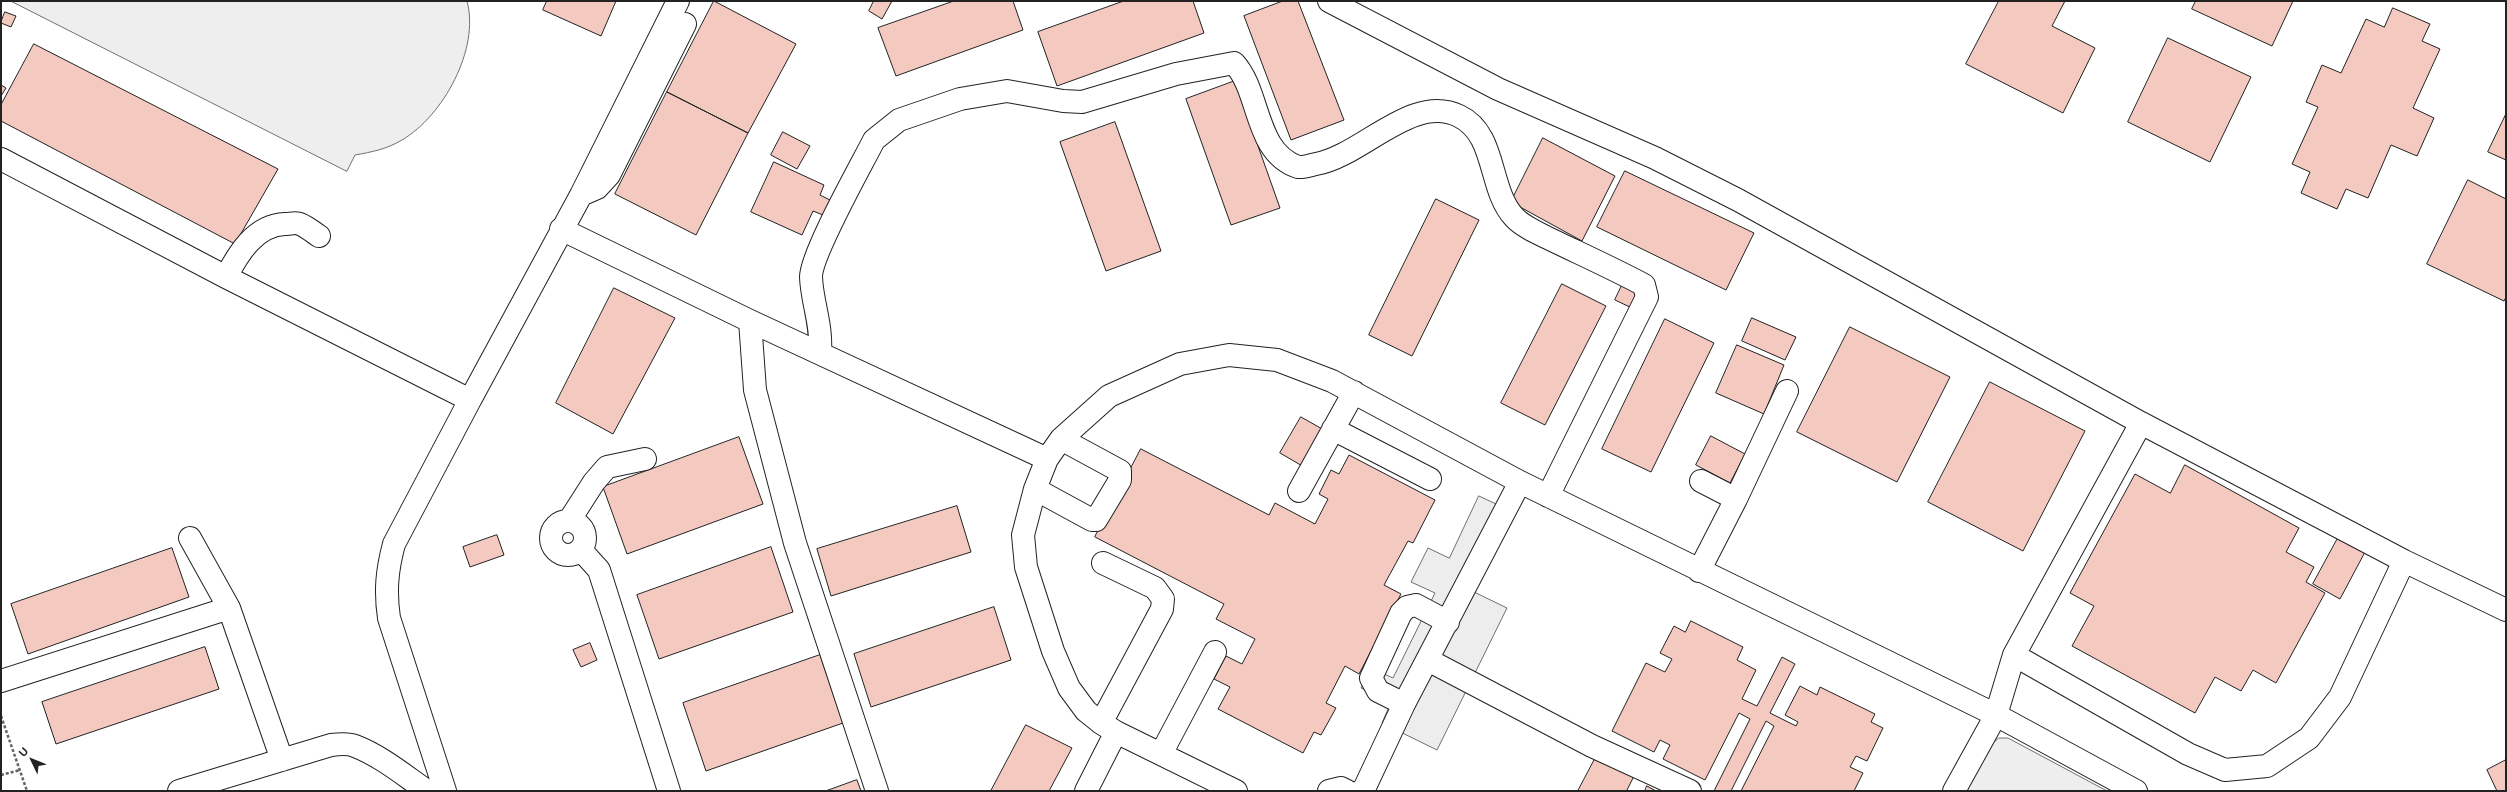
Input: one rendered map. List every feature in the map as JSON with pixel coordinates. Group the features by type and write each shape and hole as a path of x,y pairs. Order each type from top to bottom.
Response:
{"street":[{"path":"445,791 388,618 385,592 387,570 394,544 581,195 678,1"},
{"path":"1329,1 1498,89 1655,158 1738,200 2141,422 2404,561 2506,610"},
{"path":"581,195 597,188 609,174 685,24"},
{"path":"820,353 822,333 811,276 824,241 874,140 887,128 899,120 960,99 1007,91 1063,101 1082,102 1176,74 1234,63 1243,72 1264,134 1283,159 1300,168 1330,162 1372,139 1400,121 1420,112 1433,111 1458,115 1474,126 1481,137 1506,208 1515,218 1538,233 1644,285 1646,297 1548,496"},
{"path":"1,159 226,277 470,400"},
{"path":"226,277 239,252 255,237 269,228 279,224 299,224 319,236"},
{"path":"562,229 750,321 1047,459"},
{"path":"750,321 755,390 795,543 877,791"},
{"path":"1236,791 1109,728 1086,711 1069,688 1053,651 1026,567 1023,535 1034,489 1047,459 1061,439 1109,396 1180,364 1229,355 1277,360 1354,392 1520,482 1699,571 1996,715 2136,791"},
{"path":"1699,571 1736,499 1787,391"},
{"path":"1299,491 1354,392"},
{"path":"1954,791 1996,715 2014,655 2141,422"},
{"path":"1333,429 1430,479"},
{"path":"1034,489 1092,520 1096,520 1120,480 1120,471 1061,439"},
{"path":"569,521 594,482 608,467 645,459"},
{"path":"1701,481 1736,499"},
{"path":"1361,791 1364,789 1404,704 1520,482"},
{"path":"569,521 576,523 585,536 581,550 572,555 564,555 556,551 551,544 550,535 554,527 561,522 569,521"},
{"path":"190,538 229,608 282,760"},
{"path":"581,550 599,570 670,791"},
{"path":"2014,655 2188,754 2225,770 2267,766 2309,738 2340,697 2404,561"},
{"path":"1086,791 1109,728 1162,609 1163,599 1155,588 1103,563"},
{"path":"1404,704 1378,691 1371,678 1401,613 1407,607 1416,605 1448,622"},
{"path":"1,681 229,608"},
{"path":"1161,754 1215,652"},
{"path":"1428,660 1592,746 1690,791"},
{"path":"193,789 331,745 355,745 427,791"},
{"path":"1329,791 1340,788 1347,791"}],"path":[{"path":"1,716 27,791"},
{"path":"1,776 20,770"}],"shaded area":[{"path":"11,1 467,1 470,20 468,40 463,60 455,80 431,115 417,129 391,146 355,155 347,171"},
{"path":"1479,496 1511,511 1472,591 1507,608 1437,750 1382,723 1391,702 1361,688 1371,668 1393,678 1435,593 1411,582 1428,548 1449,558"},
{"path":"1999,738 2008,738 2107,791 1965,791 1992,744"}],"building":[{"path":"547,1 616,1 601,36 543,10"},
{"path":"714,1 796,44 748,133 667,92"},
{"path":"874,1 892,1 882,19 869,11"},
{"path":"954,1 1013,1 1023,30 896,76 878,28"},
{"path":"1124,1 1193,1 1204,33 1057,86 1038,32"},
{"path":"1283,1 1298,1 1344,120 1291,140 1244,16"},
{"path":"1999,1 2065,1 2052,26 2095,48 2063,113 1966,64"},
{"path":"2196,1 2293,1 2272,46 2192,9"},
{"path":"2393,8 2430,24 2422,41 2440,49 2413,108 2434,118 2417,156 2391,145 2368,198 2346,189 2337,209 2301,193 2310,172 2292,164 2318,107 2306,102 2322,65 2341,73 2366,19 2384,27"},
{"path":"5,12 16,16 11,27 1,23"},
{"path":"2168,38 2251,77 2210,162 2128,122"},
{"path":"34,44 278,169 235,244 1,121 1,105"},
{"path":"1235,81 1280,208 1231,225 1186,99"},
{"path":"1,85 6,88 1,96"},
{"path":"667,92 748,133 696,235 615,194"},
{"path":"2506,114 2506,160 2488,152"},
{"path":"1115,122 1161,251 1106,271 1060,142"},
{"path":"783,132 810,146 797,169 771,155"},
{"path":"1543,138 1615,176 1582,241 1511,202"},
{"path":"774,162 824,185 820,195 830,200 823,215 813,211 802,235 751,212"},
{"path":"1625,171 1754,233 1726,290 1597,227"},
{"path":"2468,180 2506,199 2506,297 2504,301 2427,264"},
{"path":"1436,199 1479,220 1412,356 1369,335"},
{"path":"1624,281 1643,290 1634,309 1615,300"},
{"path":"1562,284 1606,306 1545,425 1501,403"},
{"path":"614,288 675,318 613,434 556,403"},
{"path":"1752,318 1796,337 1785,360 1742,341"},
{"path":"1665,319 1714,343 1651,472 1602,449"},
{"path":"1850,327 1950,377 1897,482 1797,432"},
{"path":"1737,345 1784,365 1764,414 1716,393"},
{"path":"1990,382 2085,431 2023,551 1928,502"},
{"path":"1301,417 1324,430 1304,467 1280,453"},
{"path":"1711,436 1745,454 1730,483 1696,465"},
{"path":"739,437 763,504 627,554 603,487"},
{"path":"1141,449 1269,515 1275,503 1315,524 1328,499 1319,494 1331,470 1339,474 1349,455 1435,500 1413,543 1408,541 1384,585 1401,594 1359,674 1345,666 1326,703 1336,708 1321,735 1314,732 1303,753 1218,709 1230,687 1214,679 1226,656 1242,664 1255,639 1216,619 1224,604 1095,537"},
{"path":"2185,465 2299,528 2286,552 2314,567 2306,582 2325,593 2276,683 2253,670 2241,691 2215,677 2195,713 2072,646 2094,606 2070,593 2135,474 2170,493"},
{"path":"957,506 971,552 831,596 817,549"},
{"path":"497,535 504,555 470,567 463,547"},
{"path":"2338,538 2365,552 2340,599 2313,584"},
{"path":"771,547 793,612 659,659 637,595"},
{"path":"172,548 189,597 28,654 11,604"},
{"path":"994,607 1011,660 871,707 854,654"},
{"path":"1691,621 1743,647 1737,660 1756,670 1742,699 1757,706 1782,657 1795,664 1770,713 1796,726 1798,722 1785,715 1800,686 1817,695 1820,687 1875,714 1871,722 1883,728 1867,761 1856,756 1850,767 1863,773 1854,791 1741,791 1774,726 1766,721 1731,791 1714,791 1750,719 1739,713 1705,780 1663,759 1670,745 1660,740 1654,752 1612,731 1646,663 1665,672 1672,659 1660,653 1674,626 1685,632"},
{"path":"590,643 597,660 581,667 573,650"},
{"path":"205,647 219,689 56,744 42,702"},
{"path":"820,655 843,723 706,771 683,703"},
{"path":"1026,725 1072,748 1049,791 991,791"},
{"path":"1596,757 1634,776 1627,790 1629,791 1578,791"},
{"path":"2506,760 2506,791 2497,791 2487,770"},
{"path":"857,780 861,791 826,791"},
{"path":"1647,786 1656,791 1645,791"}]}
